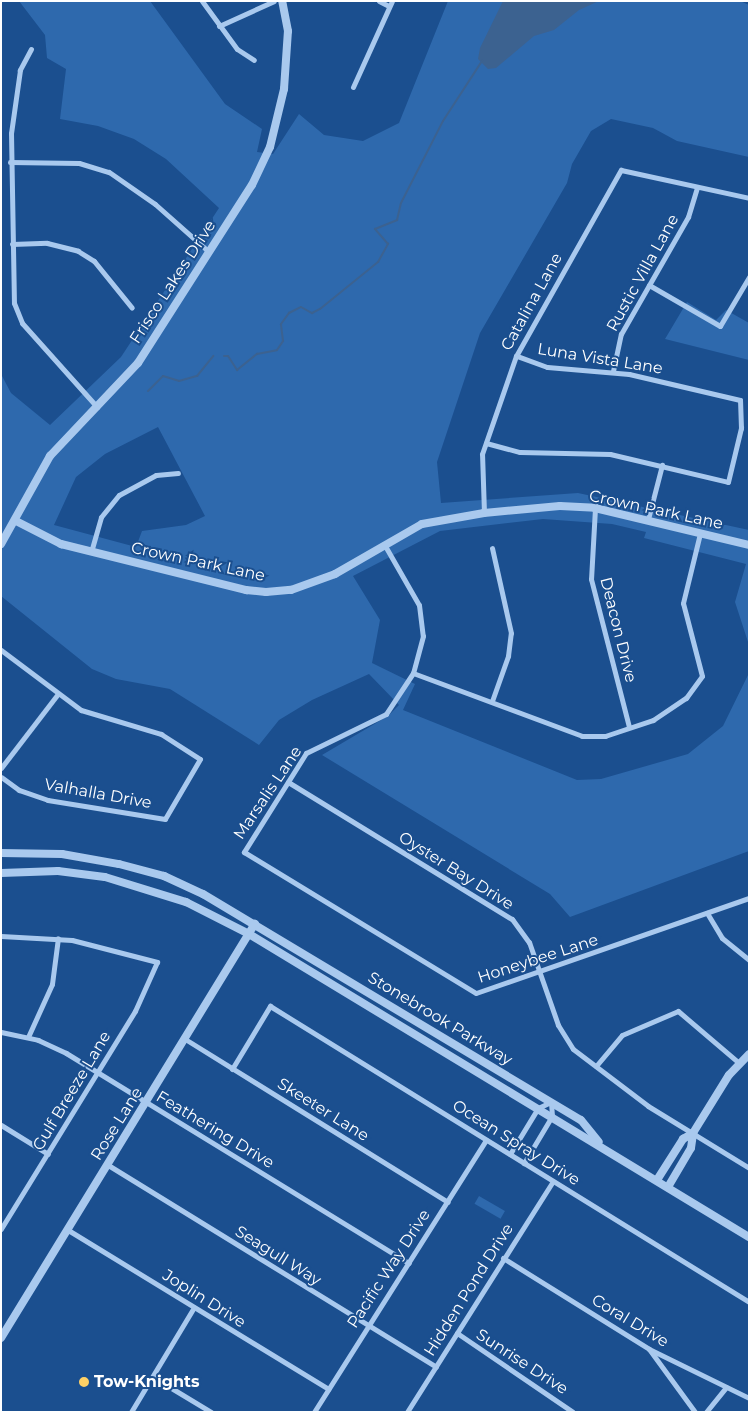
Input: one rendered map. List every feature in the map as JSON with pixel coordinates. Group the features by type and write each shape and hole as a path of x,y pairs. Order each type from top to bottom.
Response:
{"street":[{"path":"202,1 236,49 254,60"},
{"path":"220,26 274,1"},
{"name":"Frisco Lakes Drive","path":"1,544 50,456 138,363 252,185 279,118 288,56 282,1"},
{"path":"353,87 390,4 379,1"},
{"path":"31,49 20,70 10,162 11,284 22,323 97,407"},
{"path":"10,162 53,160 109,172 155,204 208,252"},
{"name":"Catalina Lane","path":"484,512 480,472 486,443 516,356 621,170 697,187"},
{"path":"697,187 749,198"},
{"name":"Rustic Villa Lane","path":"613,371 621,334 688,217 697,187"},
{"path":"12,244 47,243 78,251 94,260 132,308"},
{"path":"649,285 720,326 749,277"},
{"name":"Luna Vista Lane","path":"516,356 547,367 613,371 740,400 741,428 728,482 662,465"},
{"path":"486,443 514,451 594,452 662,465 648,519"},
{"path":"91,552 101,517 119,494 156,475 178,473"},
{"name":"Crown Park Lane","path":"16,520 61,544 266,592 312,584 422,524 484,512 560,506 596,508 648,519 749,545"},
{"name":"Deacon Drive","path":"596,508 591,579 629,727"},
{"path":"413,673 582,736 605,736 670,711 702,676 683,603 700,533"},
{"name":"Marsalis Lane","path":"244,852 306,753 386,714 413,673 423,636 419,605 384,544"},
{"path":"492,548 512,632 508,656 492,702"},
{"path":"1,650 57,695 1,768"},
{"name":"Valhalla Drive","path":"1,777 19,790 48,800 164,819 200,759 161,734 101,719 57,695"},
{"name":"Oyster Bay Drive","path":"288,782 512,919 529,942 562,1036 596,1066 648,1106 749,1168"},
{"name":"Honeybee Lane","path":"244,852 476,994 540,974 749,898"},
{"name":"Stonebrook Parkway","path":"1,853 62,854 164,876 255,924 581,1120 604,1147"},
{"name":"Stonebrook Parkway","path":"1,873 58,871 105,876 165,894 249,934 604,1147 749,1237"},
{"path":"707,912 722,938 749,960"},
{"name":"Rose Lane","path":"1,1338 255,924"},
{"path":"1,936 58,938 52,984 28,1037"},
{"name":"Gulf Breeze Lane","path":"1,1229 139,1004 157,962 101,945 58,938"},
{"name":"Ocean Spray Drive","path":"232,1069 270,1006 749,1302"},
{"path":"596,1066 622,1035 678,1011 739,1063"},
{"name":"Feathering Drive","path":"1,1032 28,1037 57,1048 409,1263"},
{"name":"Skeeter Lane","path":"185,1039 448,1202"},
{"path":"668,1187 691,1148 693,1133 739,1063 749,1054"},
{"path":"510,1154 538,1108 551,1102 552,1116 524,1163"},
{"path":"1,1125 48,1154"},
{"path":"657,1180 682,1139 693,1133"},
{"name":"Pacific Way Drive","path":"314,1412 366,1325 409,1263 486,1140"},
{"name":"Seagull Way","path":"108,1165 436,1367"},
{"name":"Hidden Pond Drive","path":"408,1411 552,1181"},
{"name":"Joplin Drive","path":"68,1230 328,1389"},
{"name":"Coral Drive","path":"503,1258 649,1349 749,1398"},
{"path":"131,1412 194,1307"},
{"name":"Sunrise Drive","path":"456,1334 573,1412"},
{"path":"649,1349 695,1412"},
{"path":"153,1377 211,1412"},
{"path":"706,1412 726,1387"}],"shaded area":[{"path":"19,1 150,1 225,104 262,129 257,152 273,154 299,114 324,135 363,141 399,123 448,1 740,1 749,5 749,157 677,141 653,128 611,119 591,131 572,164 567,183 480,333 437,462 441,503 578,493 749,530 749,645 735,602 746,564 644,538 646,532 612,524 543,519 440,531 353,576 380,620 372,663 415,684 403,710 577,780 601,779 688,754 723,726 749,673 749,851 570,917 550,894 322,755 388,716 399,705 369,674 312,700 279,720 259,745 170,689 116,679 92,669 1,596 1,374 11,393 50,425 121,357 219,208 166,159 134,139 98,126 60,119 66,69 47,58 45,35","holes":["158,427 205,516 186,525 142,531 136,547 54,525 76,477 105,454"]},
{"path":"503,1 599,1 579,10 554,30 534,36 496,68 488,69 478,59 480,48"},
{"path":"687,302 716,320 726,310 749,323 749,360 665,339"},
{"path":"479,1196 505,1211 500,1219 474,1204"}],"waterway":[{"path":"224,356 228,356 237,370 257,354 277,350 283,341 281,324 289,313 301,307 312,313 320,309 378,262 388,244 375,229 397,220 401,203 443,121 482,61"},
{"path":"148,391 163,376 179,381 197,376 213,356"}],"place":[{"name":"Tow-Knights","path":"84,1382"}]}
